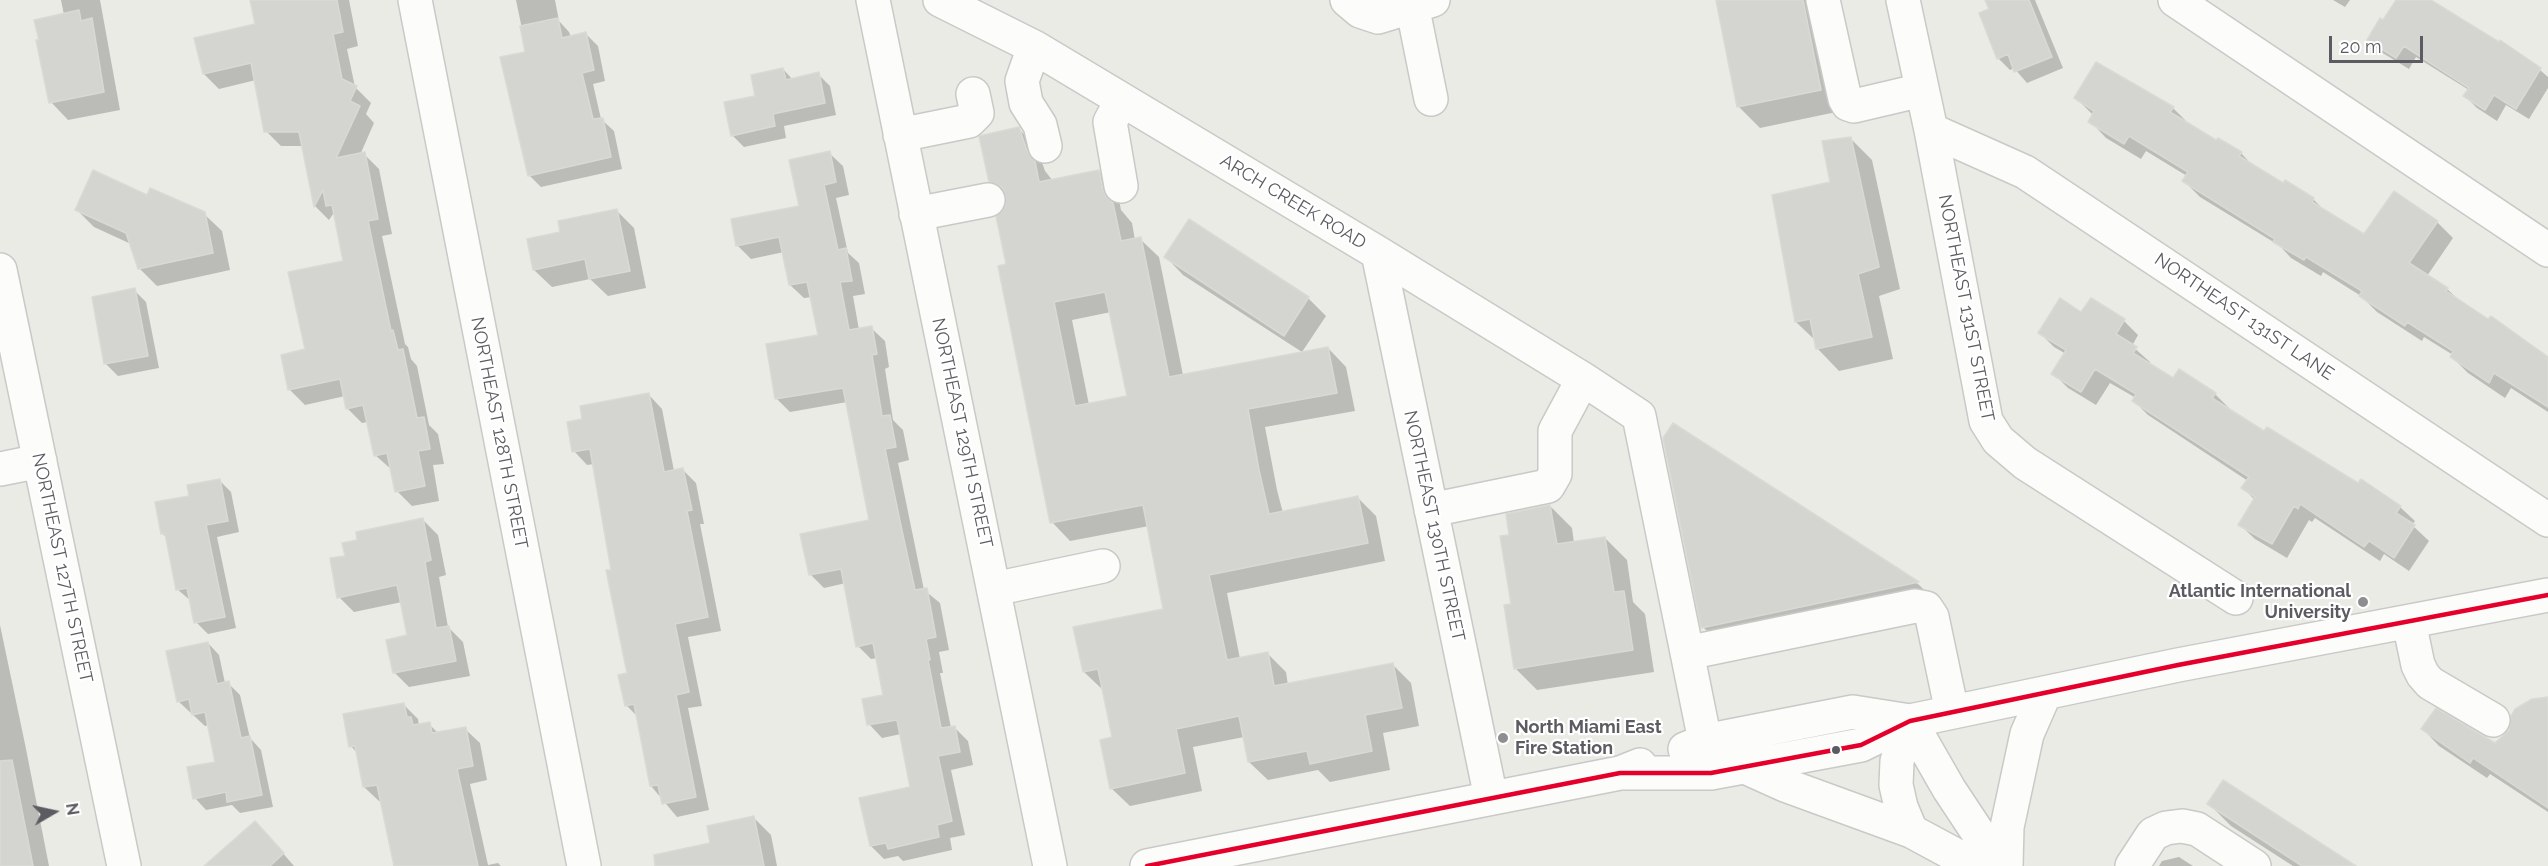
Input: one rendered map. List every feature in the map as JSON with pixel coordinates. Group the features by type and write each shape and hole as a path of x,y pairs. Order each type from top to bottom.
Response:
{"street":[{"name":"NORTHEAST 128TH STREET","path":"415,0 584,866"},
{"name":"NORTHEAST 129TH STREET","path":"873,0 1050,866"},
{"name":"ARCH CREEK ROAD","path":"940,0 1034,47 1378,253 1639,416 1687,653"},
{"path":"1347,0 1360,11 1378,17 1419,2 1431,99"},
{"path":"1823,0 1848,104 1854,106 1922,90"},
{"name":"NORTHEAST 131ST STREET","path":"1903,0 1931,130 1986,421 1998,440 2025,464 2235,598"},
{"path":"2175,0 2548,250"},
{"path":"1034,47 1022,81 1026,103 1040,125 1045,146"},
{"path":"900,135 969,121 977,113 973,93"},
{"path":"1121,186 1110,122 1122,100"},
{"name":"NORTHEAST 131ST LANE","path":"1931,130 2025,172 2548,520"},
{"path":"916,214 988,200"},
{"name":"NORTHEAST 130TH STREET","path":"1378,253 1491,798"},
{"name":"NORTHEAST 127TH STREET","path":"0,270 13,397 40,461 124,866"},
{"path":"1431,510 1548,486 1555,474 1555,431 1583,379"},
{"path":"0,469 40,461"},
{"path":"994,589 1103,566"},
{"path":"1620,773 1711,773 1861,745 1910,721 2548,594"},
{"path":"1705,741 1687,653 1915,606 1926,608 1932,617 1952,712"},
{"path":"2409,622 2417,660 2423,675 2430,683 2493,720"},
{"path":"2006,866 2007,827 2027,734 2045,693"},
{"path":"1148,866 1620,773 1705,741 1853,712 1910,721"},
{"path":"1910,721 1897,761 1896,785 1901,807 1911,831"},
{"path":"1910,721 1949,789 2000,866"},
{"path":"1745,767 1785,785 1911,831 1976,866"},
{"path":"2132,866 2153,834 2166,828 2182,826 2197,829 2254,866"}],"building":[{"path":"250,0 337,0 343,32 333,34 342,79 357,86 350,101 360,106 336,158 365,152 378,219 368,221 391,331 393,330 398,350 403,349 417,418 424,417 430,449 418,451 425,486 395,492 387,453 374,456 363,405 346,409 340,379 288,390 281,355 305,349 288,272 343,261 332,205 326,206 323,190 314,207 299,132 264,132 251,63 203,74 194,38 255,24"},
{"path":"1716,0 1803,0 1821,90 1737,107"},
{"path":"1985,0 2029,0 2052,57 2014,72 2008,54 1997,59 1979,13 1989,9"},
{"path":"2396,0 2431,0 2499,42 2500,40 2541,68 2516,109 2494,95 2485,110 2463,96 2469,88 2404,46 2396,58 2367,40 2380,18 2383,20"},
{"path":"79,10 81,21 92,18 104,92 49,103 34,20"},
{"path":"558,18 562,38 586,32 594,70 582,73 593,119 603,118 611,157 528,176 500,57 525,52 520,26"},
{"path":"2096,62 2174,107 2170,112 2216,140 2218,138 2242,152 2239,156 2283,183 2285,180 2314,198 2312,202 2364,234 2394,191 2438,221 2409,263 2448,288 2446,291 2488,319 2491,316 2548,357 2548,407 2494,373 2489,383 2450,357 2453,351 2407,322 2405,326 2359,296 2362,291 2306,257 2304,260 2273,242 2275,239 2182,181 2188,172 2129,136 2124,144 2088,122 2094,111 2074,98"},
{"path":"783,68 786,80 819,72 825,103 773,114 775,126 731,136 724,102 755,96 751,75"},
{"path":"1019,127 1027,151 1035,161 1039,182 1099,170 1103,190 1106,197 1113,203 1121,241 1141,237 1169,377 1328,347 1337,393 1248,409 1259,470 1269,514 1358,496 1368,543 1209,575 1227,660 1268,652 1274,686 1393,663 1402,708 1365,715 1372,751 1310,764 1307,751 1248,762 1239,716 1176,729 1185,773 1110,789 1100,740 1112,737 1098,669 1083,672 1073,627 1163,609 1143,505 1050,523 998,266 1006,264 996,216 1005,207 1006,197 1002,187 989,182 979,136","holes":["1105,292 1127,396 1075,406 1054,302"]},
{"path":"1851,137 1879,267 1858,274 1872,337 1816,349 1810,319 1795,322 1772,195 1830,182 1822,141"},
{"path":"830,151 836,182 824,185 838,250 846,248 852,281 840,282 849,330 872,326 877,354 872,355 882,416 890,415 896,447 885,449 915,590 927,588 936,637 926,639 941,728 955,726 960,752 938,756 952,821 937,825 939,837 888,849 886,843 870,846 859,798 910,787 897,720 867,725 862,699 883,695 873,643 856,647 841,569 809,575 800,534 869,520 843,388 775,399 766,344 818,335 807,282 789,285 779,237 736,246 731,219 799,206 789,160"},
{"path":"93,170 147,195 150,188 205,212 213,253 138,269 126,233 75,210"},
{"path":"617,209 630,271 589,279 585,259 533,270 527,239 560,232 558,221"},
{"path":"1189,219 1309,297 1284,336 1164,257"},
{"path":"135,288 148,356 104,364 92,297"},
{"path":"2060,298 2081,312 2091,298 2125,319 2116,334 2137,347 2133,353 2173,378 2179,369 2216,393 2212,398 2264,431 2267,427 2358,483 2361,479 2401,506 2396,513 2415,525 2394,558 2369,541 2364,547 2300,504 2298,509 2294,506 2272,544 2238,525 2255,497 2241,488 2249,477 2132,401 2136,394 2095,369 2081,392 2051,374 2066,350 2038,333"},
{"path":"649,393 664,472 683,468 692,510 687,511 708,617 675,624 689,692 676,695 696,797 662,804 658,785 650,786 634,704 625,706 618,675 627,673 606,570 611,570 590,449 572,452 567,422 582,419 580,406"},
{"path":"1673,423 1919,582 1701,628 1663,438"},
{"path":"220,479 228,521 206,525 225,617 194,623 187,588 176,590 165,533 161,534 155,502 189,496 187,485"},
{"path":"1550,505 1557,544 1605,537 1614,592 1624,591 1633,650 1514,669 1504,605 1511,604 1500,536 1509,535 1506,514"},
{"path":"423,518 431,560 425,562 436,628 449,626 456,661 393,673 386,640 407,635 397,585 337,598 330,558 345,556 342,543 357,540 356,532"},
{"path":"208,642 217,684 229,681 241,738 250,736 262,795 227,802 226,792 193,799 187,767 215,762 205,712 192,715 189,699 177,702 166,651"},
{"path":"2548,697 2548,808 2473,758 2470,763 2421,729 2436,708 2495,743 2509,730 2511,716 2515,709 2532,699"},
{"path":"404,703 407,717 411,717 413,725 430,722 432,733 466,727 473,766 457,769 478,866 394,866 377,785 363,787 355,746 349,747 343,714"},
{"path":"12,760 33,866 0,866 0,761"},
{"path":"2223,780 2356,866 2302,866 2207,804"},
{"path":"754,816 764,866 655,866 654,855 710,843 707,826"},
{"path":"255,821 284,853 270,866 204,866"}],"transit line":[{"path":"1147,866 1620,773 1711,773 1861,745 1910,721 2178,665 2548,595"}],"place":[{"name":"Atlantic International University","path":"2363,602"},
{"name":"North Miami East Fire Station","path":"1503,738"}]}
